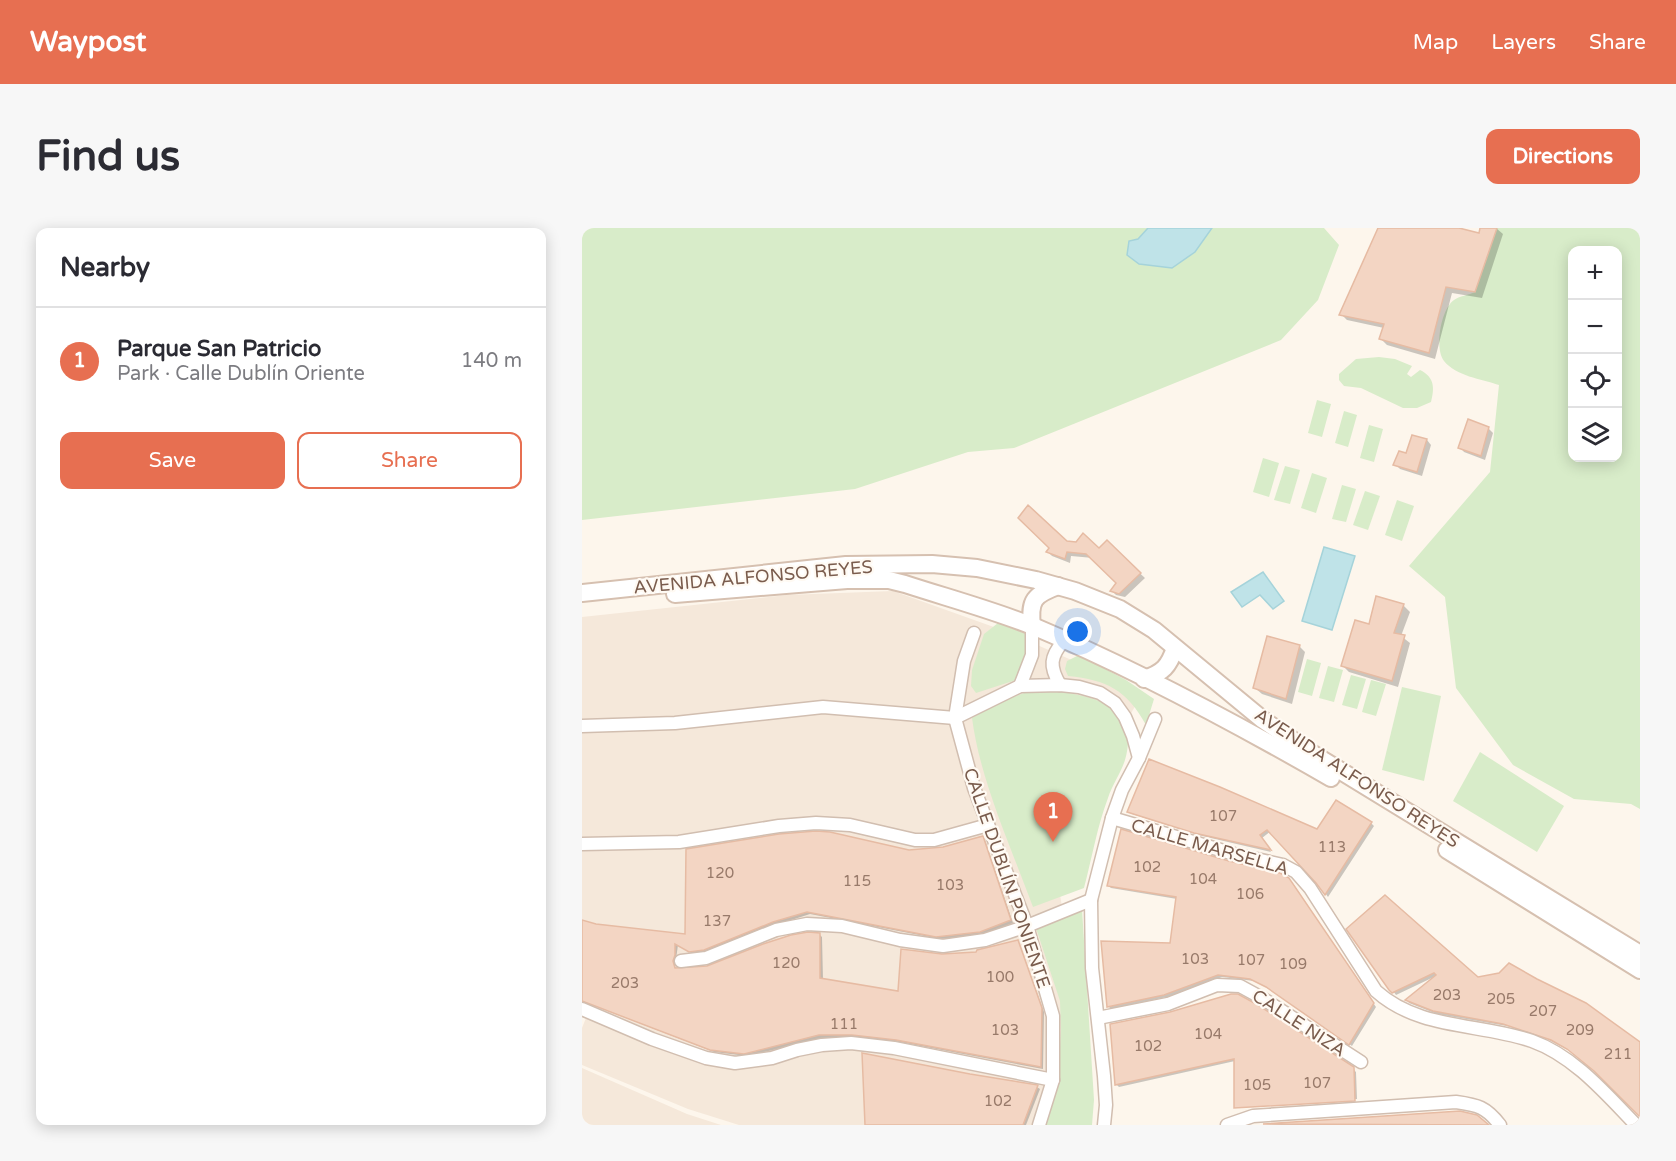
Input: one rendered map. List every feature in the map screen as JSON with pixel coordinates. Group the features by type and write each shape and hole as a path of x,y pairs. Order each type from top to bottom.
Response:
{"main road":[{"name":"AVENIDA ALFONSO REYES","path":"582,593 856,565 932,564 977,568 1058,586 1120,609 1154,630 1263,720 1296,743 1640,954"},
{"name":"AVENIDA ALFONSO REYES","path":"582,603 847,580 879,580 905,584 1032,626 1144,679 1275,746 1344,785 1640,969"},
{"path":"1032,626 1030,612 1035,598 1040,592 1058,586"},
{"path":"1144,679 1166,669 1175,648"}],"street":[{"path":"1020,686 1032,655 1032,626"},
{"name":"CALLE DUBLÍN PONIENTE","path":"974,633 964,661 955,718 963,751 988,825 1027,926 1053,1016 1053,1080 1039,1125"},
{"path":"1060,685 1052,668 1053,657 1064,640"},
{"path":"1032,655 1053,657"},
{"path":"582,726 675,723 823,707 955,718 1020,686 1060,685 1100,693 1115,703 1125,717 1139,758"},
{"path":"1104,1125 1106,1106 1092,968 1091,900 1112,818 1122,790 1139,758 1155,719"},
{"name":"CALLE MARSELLA","path":"1112,818 1234,854 1283,865 1296,872 1310,888 1376,991 1389,1003 1427,1019 1498,1032 1534,1042 1556,1053 1586,1074 1636,1125"},
{"path":"582,844 679,842 779,826 816,823 850,825 915,840 934,840 988,825"},
{"path":"681,961 706,958 776,930 807,924 842,926 900,940 943,946 985,940 1091,900"},
{"name":"CALLE NIZA","path":"1098,1018 1168,1004 1217,986 1240,986 1361,1062"},
{"path":"582,1009 652,1039 706,1058 735,1063 772,1058 822,1045 851,1043 894,1048 1053,1080"},
{"path":"1227,1125 1253,1116 1456,1102 1473,1104 1489,1111 1500,1125"}],"shaded area":[{"path":"893,591 1005,631 1083,665 1141,696 1052,850 1066,929 1073,1125 739,1125 688,1109 582,1065 582,1028 586,1018 582,1017 582,617 787,595"},
{"path":"582,1068 687,1114 721,1125 582,1125"}],"green space":[{"path":"582,228 1324,228 1339,245 1318,300 1281,340 1014,448 968,452 855,489 582,520"},
{"path":"1497,228 1640,228 1640,809 1631,804 1574,799 1513,765 1456,688 1445,597 1409,566 1490,472 1499,385 1455,370 1444,361 1441,355 1439,338 1442,320 1449,305 1456,299 1475,292"},
{"path":"1379,357 1395,359 1412,366 1407,374 1411,377 1420,370 1425,373 1432,383 1431,402 1417,408 1403,408 1361,388 1344,386 1339,380 1339,374 1356,359"},
{"path":"1317,400 1331,404 1322,437 1308,433"},
{"path":"1344,411 1357,415 1348,447 1335,443"},
{"path":"1369,425 1383,429 1374,462 1360,458"},
{"path":"1263,458 1279,463 1269,497 1253,492"},
{"path":"1285,466 1300,470 1290,504 1274,500"},
{"path":"1312,473 1327,478 1316,513 1301,508"},
{"path":"1342,485 1356,489 1346,522 1332,519"},
{"path":"1365,491 1380,496 1368,530 1353,525"},
{"path":"1397,500 1414,506 1402,541 1385,535"},
{"path":"998,623 1026,634 1026,663 1016,680 976,693 971,686 972,670 984,634"},
{"path":"1079,655 1126,680 1154,699 1146,725 1131,703 1114,689 1094,680 1068,676 1065,669 1067,661"},
{"path":"1307,659 1321,663 1312,696 1298,692"},
{"path":"1328,666 1343,670 1334,702 1319,698"},
{"path":"1351,675 1366,679 1357,709 1342,705"},
{"path":"1371,680 1386,684 1376,716 1362,712"},
{"path":"1402,687 1441,696 1424,781 1382,770"},
{"path":"1056,691 1100,701 1112,708 1121,716 1128,742 1125,760 1101,820 1084,888 1033,907 989,789 972,718 1000,702 1027,692"},
{"path":"1480,752 1564,806 1537,852 1453,801"},
{"path":"1082,909 1094,1100 1092,1125 1043,1125 1058,1080 1060,1001 1036,928"}],"water":[{"path":"1148,228 1212,228 1195,252 1172,268 1139,264 1127,255 1129,241 1138,239"},
{"path":"1324,547 1355,556 1332,630 1302,621"},
{"path":"1263,572 1284,601 1273,609 1260,595 1242,607 1231,592"}],"building":[{"path":"1378,228 1459,228 1479,233 1480,228 1497,228 1475,292 1446,287 1429,353 1379,339 1384,324 1339,315"},
{"path":"1468,419 1489,427 1481,456 1458,448"},
{"path":"1412,435 1427,439 1417,472 1393,465 1399,451 1406,453"},
{"path":"1028,505 1067,541 1076,542 1083,533 1099,548 1107,540 1141,573 1119,594 1110,591 1116,583 1086,554 1067,552 1065,559 1046,552 1049,548 1018,518"},
{"path":"1376,596 1404,604 1394,633 1405,635 1392,681 1341,666 1355,620 1369,624"},
{"path":"1267,636 1300,645 1286,699 1253,688"},
{"path":"1149,759 1317,829 1336,800 1372,822 1325,895 1267,830 1260,835 1271,850 1194,833 1127,812"},
{"path":"1121,829 1229,861 1280,873 1289,878 1374,1003 1349,1045 1266,987 1250,979 1218,975 1164,995 1107,1007 1101,941 1170,943 1176,897 1107,886"},
{"path":"830,832 909,850 943,847 983,836 1011,920 980,932 936,937 807,912 773,922 704,950 689,952 675,944 673,961 675,968 707,966 791,935 808,932 820,933 820,978 898,991 901,949 942,954 976,952 1018,940 1042,1008 1041,1067 896,1040 852,1035 819,1035 744,1054 710,1050 582,1001 582,920 596,924 685,934 686,849 779,834"},
{"path":"1385,895 1478,977 1499,973 1509,963 1586,1003 1640,1042 1640,1117 1594,1071 1567,1049 1551,1040 1503,1024 1433,1011 1405,1000 1436,975 1434,973 1392,993 1346,929"},
{"path":"1238,994 1258,1005 1354,1067 1355,1101 1234,1108 1234,1059 1115,1085 1110,1024 1170,1012"},
{"path":"862,1053 1038,1085 1023,1125 865,1125"},
{"path":"1460,1111 1477,1115 1489,1125 1263,1124"}],"place":[{"name":"Parque San Patricio","path":"1053,842"}]}
